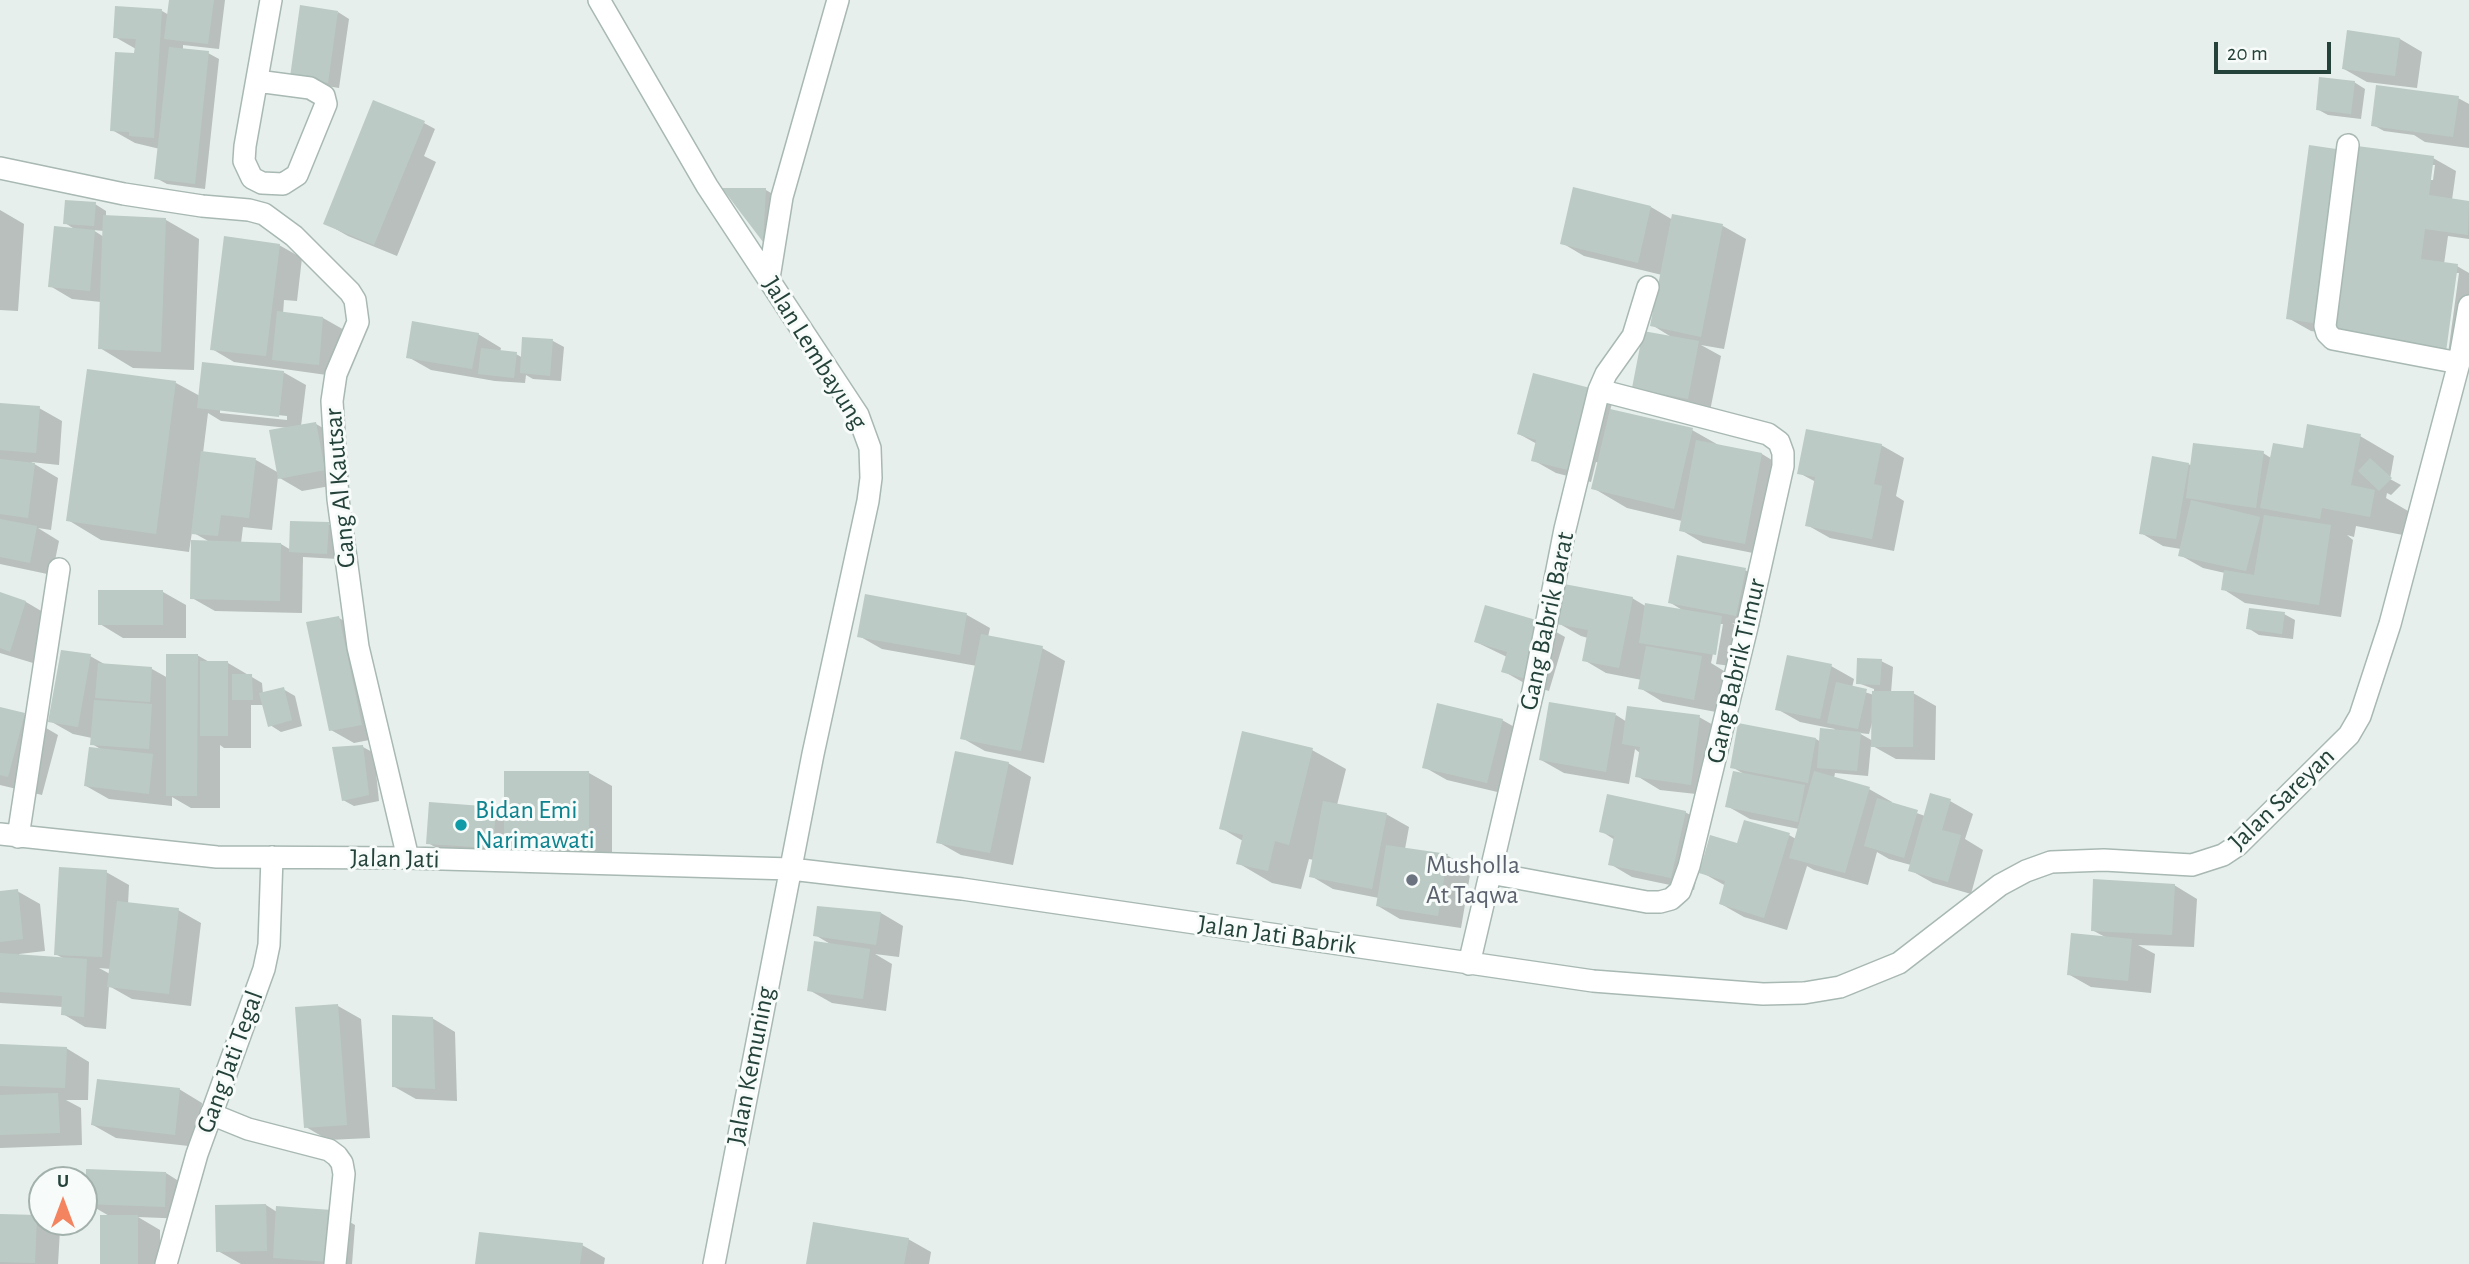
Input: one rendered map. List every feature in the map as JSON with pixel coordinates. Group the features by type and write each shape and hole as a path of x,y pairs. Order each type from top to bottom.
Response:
{"street":[{"path":"257,80 310,88 324,96 326,104 297,175 283,184 262,183 252,178 244,161 257,80 271,0"},
{"name":"Jalan Lembayung","path":"598,0 707,186 858,415 867,439 871,463 868,501 791,869"},
{"path":"769,278 782,197 838,0"},
{"path":"2348,145 2325,326 2327,333 2333,339 2459,363"},
{"name":"Gang Al Kautsar","path":"0,168 124,194 264,214 294,236 355,300 358,322 336,374 332,401 338,499 358,647 408,858"},
{"name":"Gang Babrik Barat","path":"1469,964 1533,691 1566,529 1599,390 1606,374 1633,336 1648,287"},
{"name":"Jalan Sareyan","path":"1763,994 1804,993 1840,987 1868,978 1899,963 2000,885 2051,862 2104,860 2192,865 2216,858 2238,845 2349,735 2360,716 2390,624 2459,363 2469,306"},
{"name":"Gang Babrik Timur","path":"1490,873 1647,902 1671,899 1680,891 1689,866 1748,627 1783,466 1783,453 1779,442 1768,434 1599,390"},
{"path":"9,836 60,569"},
{"name":"Jalan Jati","path":"9,836 217,857 408,858 791,869"},
{"name":"Gang Jati Tegal","path":"166,1264 197,1154 267,957 272,857"},
{"name":"Jalan Jati Babrik","path":"791,869 989,893 1593,981 1763,994"},
{"name":"Jalan Kemuning","path":"714,1264 763,999 791,869"},
{"path":"211,1114 248,1129 328,1150 337,1156 342,1163 344,1174 335,1264"}],"building":[{"path":"169,0 214,0 208,44 164,39"},
{"path":"300,5 338,11 328,83 290,77"},
{"path":"115,6 162,9 154,138 110,131 115,52 134,53 136,39 113,38"},
{"path":"2347,30 2400,38 2395,76 2342,69"},
{"path":"169,47 209,51 195,184 154,179"},
{"path":"2319,77 2355,81 2351,114 2316,110"},
{"path":"2376,85 2459,96 2453,137 2371,126"},
{"path":"373,100 425,121 374,245 323,224"},
{"path":"2309,145 2343,150 2320,324 2286,319"},
{"path":"2357,146 2434,156 2429,195 2469,201 2468,235 2425,229 2421,259 2458,264 2446,352 2373,343 2373,335 2332,330"},
{"path":"1573,187 1651,206 1638,263 1560,244"},
{"path":"722,188 766,188 763,242"},
{"path":"65,200 96,202 94,226 63,224"},
{"path":"1672,214 1723,224 1701,337 1650,326"},
{"path":"103,215 166,218 161,352 98,349"},
{"path":"54,226 95,230 90,291 48,287"},
{"path":"224,236 280,244 266,356 210,350"},
{"path":"277,311 323,317 319,365 272,360"},
{"path":"412,321 479,333 472,369 406,358"},
{"path":"1643,331 1699,341 1688,399 1632,388"},
{"path":"522,337 553,339 550,376 520,373"},
{"path":"481,348 517,352 514,378 478,374"},
{"path":"202,362 284,371 279,417 197,408"},
{"path":"87,369 176,381 156,534 66,521"},
{"path":"1533,373 1590,388 1568,470 1531,461 1536,440 1517,434"},
{"path":"0,403 40,406 36,453 0,450"},
{"path":"1610,409 1693,428 1674,509 1591,489"},
{"path":"316,422 325,470 278,479 269,430"},
{"path":"2307,424 2361,434 2351,485 2375,490 2370,517 2322,508 2320,519 2260,508 2273,443 2303,448"},
{"path":"1806,429 1882,444 1874,484 1882,486 1872,539 1805,526 1815,477 1797,474"},
{"path":"1696,440 1762,453 1745,544 1679,531"},
{"path":"2193,443 2264,451 2256,508 2186,498"},
{"path":"201,451 256,458 249,518 221,515 218,536 191,534"},
{"path":"2152,456 2189,463 2176,539 2139,534"},
{"path":"2370,458 2392,478 2379,491 2358,471"},
{"path":"0,459 35,463 28,518 0,514"},
{"path":"2191,500 2260,517 2246,571 2178,556"},
{"path":"2264,515 2331,525 2319,605 2221,590 2224,570 2254,575"},
{"path":"0,519 37,526 30,563 0,557"},
{"path":"290,521 329,522 327,554 289,552"},
{"path":"191,540 281,543 280,601 190,599"},
{"path":"1677,555 1746,568 1736,616 1668,603"},
{"path":"1564,584 1633,597 1619,668 1582,661 1588,630 1556,624"},
{"path":"98,590 163,590 163,625 98,625"},
{"path":"0,592 26,601 10,652 0,648"},
{"path":"865,594 967,613 960,655 857,637"},
{"path":"1645,603 1722,616 1716,655 1639,643"},
{"path":"1485,605 1543,622 1526,679 1501,672 1507,652 1474,642"},
{"path":"2249,608 2285,612 2282,634 2246,629"},
{"path":"339,616 362,725 329,731 306,622"},
{"path":"981,634 1043,646 1021,751 960,739"},
{"path":"1646,646 1702,656 1694,700 1638,689"},
{"path":"61,650 91,654 78,727 48,722"},
{"path":"166,654 198,654 197,796 166,796"},
{"path":"1787,655 1832,664 1820,719 1775,710"},
{"path":"1857,658 1882,659 1880,685 1856,684"},
{"path":"200,661 228,661 228,736 200,736"},
{"path":"98,663 152,667 150,702 95,698"},
{"path":"232,674 252,674 253,700 232,700"},
{"path":"1836,682 1867,689 1858,729 1827,723"},
{"path":"284,687 292,720 268,727 259,693"},
{"path":"1872,691 1914,691 1913,747 1871,747"},
{"path":"94,700 152,704 149,749 90,745"},
{"path":"1549,702 1616,713 1606,772 1539,760"},
{"path":"1437,703 1503,719 1487,783 1422,768"},
{"path":"1627,706 1700,715 1691,785 1635,777 1640,747 1622,744"},
{"path":"0,707 25,713 8,777 0,775"},
{"path":"1738,723 1816,738 1808,783 1730,768"},
{"path":"1820,728 1861,732 1857,771 1817,768"},
{"path":"1242,731 1313,748 1289,845 1275,841 1268,871 1236,864 1243,835 1219,829"},
{"path":"363,745 369,795 342,801 332,747"},
{"path":"89,747 153,754 149,794 84,786"},
{"path":"955,751 1009,762 990,853 936,843"},
{"path":"504,771 589,771 589,845 504,845"},
{"path":"1733,771 1805,785 1798,822 1725,807"},
{"path":"1814,771 1870,787 1845,873 1789,858"},
{"path":"1930,793 1951,799 1942,830 1961,835 1948,882 1908,871"},
{"path":"1607,794 1686,811 1671,878 1608,865 1614,836 1599,832"},
{"path":"1877,798 1918,810 1904,858 1864,846"},
{"path":"1323,801 1387,813 1372,889 1309,877"},
{"name":"Bidan Emi Narimawati","path":"429,802 496,807 493,848 426,844"},
{"path":"1744,820 1790,833 1764,918 1719,904 1725,881 1699,873 1710,835 1737,843"},
{"name":"Musholla At Taqwa","path":"1386,845 1448,854 1438,916 1376,906"},
{"path":"59,867 107,870 102,957 54,955"},
{"path":"2093,879 2175,884 2172,935 2091,931"},
{"path":"18,889 23,939 0,942 0,891"},
{"path":"117,901 179,908 169,994 107,987"},
{"path":"817,906 881,912 876,945 813,936"},
{"path":"2071,933 2132,939 2128,981 2067,975"},
{"path":"814,941 870,949 863,999 807,991"},
{"path":"0,953 87,959 84,1017 61,1015 62,996 0,992"},
{"path":"338,1004 347,1125 304,1128 295,1007"},
{"path":"392,1015 433,1017 435,1089 392,1087"},
{"path":"0,1044 67,1047 65,1088 0,1086"},
{"path":"97,1079 180,1088 175,1135 91,1125"},
{"path":"58,1093 60,1133 0,1135 0,1095"},
{"path":"98,1169 166,1172 165,1207 98,1204"},
{"path":"266,1204 267,1251 216,1252 215,1205"},
{"path":"276,1206 332,1210 329,1262 273,1258"},
{"path":"0,1214 28,1215 28,1236 36,1236 35,1263 0,1262"},
{"path":"100,1215 138,1215 138,1264 100,1264"},
{"path":"813,1222 909,1238 904,1264 806,1264"},
{"path":"479,1232 583,1243 580,1264 475,1264"}],"place":[{"name":"Bidan Emi Narimawati","path":"461,825"},
{"name":"Musholla At Taqwa","path":"1412,880"}]}
